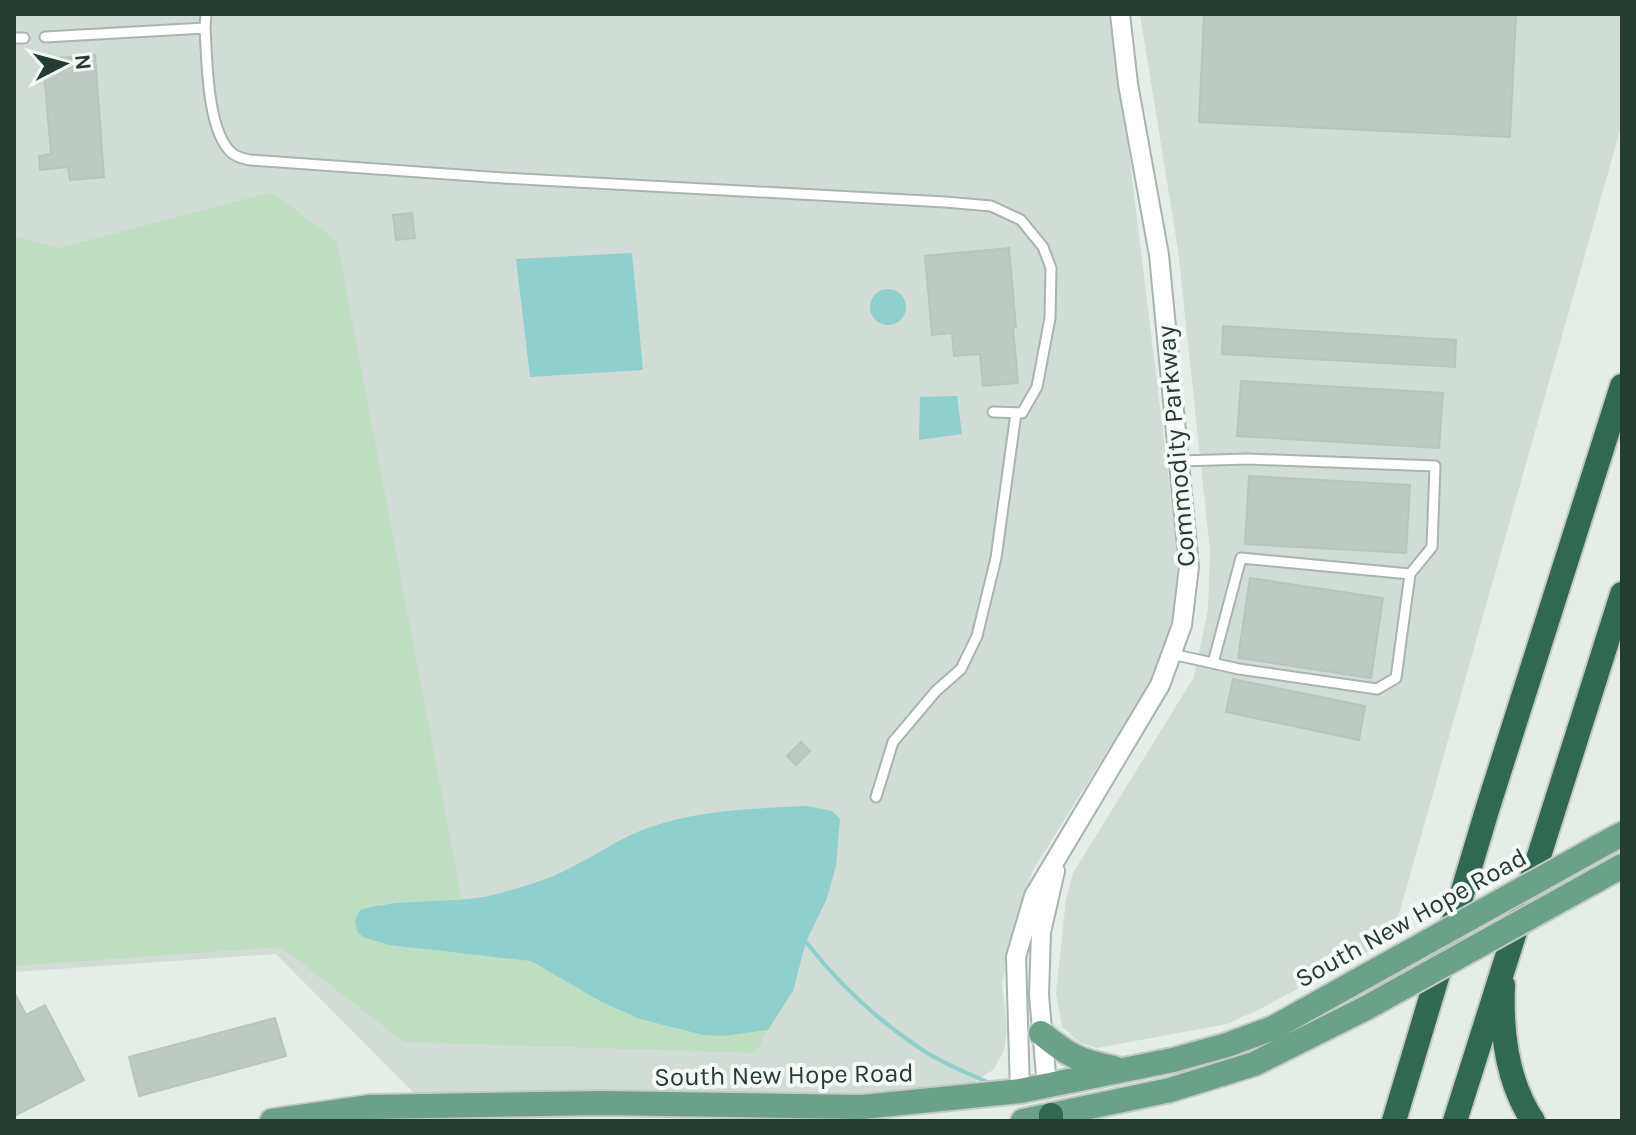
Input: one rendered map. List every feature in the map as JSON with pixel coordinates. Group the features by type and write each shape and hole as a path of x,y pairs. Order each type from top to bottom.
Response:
{"highway":[{"path":"1394,1121 1488,807 1622,386"},
{"path":"1455,1121 1504,958 1622,594"},
{"path":"1504,958 1502,1007 1510,1069 1522,1104 1533,1121"}],"main road":[{"name":"South New Hope Road","path":"272,1121 370,1107 862,1107 1047,1086 1186,1056 1273,1028 1622,834"},
{"path":"1020,1091 1022,1121 1051,1118 1170,1090 1254,1064 1366,1008 1622,866"},
{"path":"1041,1033 1080,1061 1120,1070"},
{"path":"1047,1086 1051,1118"}],"street":[{"name":"Commodity Parkway","path":"1020,1091 1016,957 1034,896 1160,685 1182,625 1189,567 1159,255 1128,84 1120,14"},
{"name":"Commodity Parkway","path":"1047,1086 1041,1033 1041,932 1060,849"}],"lane":[{"path":"206,14 213,113 221,136 233,154 250,160 503,178 945,202 991,206 1021,220 1043,247 1051,268 1050,306 1037,387 1022,413 993,412"},
{"path":"45,37 205,28"},
{"path":"876,797 893,742 936,691 961,669 977,636 996,558 1016,413"},
{"path":"1172,654 1377,689 1396,678 1410,574 1432,547 1435,466 1248,459 1179,461"},
{"path":"1213,663 1241,558 1410,574"}],"shaded area":[{"path":"14,14 1112,14 1179,563 1173,614 1160,662 1033,870 1011,939 1002,985 1007,1029 1004,1051 993,1070 951,1091 899,1094 416,1095 276,954 14,972"},
{"path":"1140,14 1622,14 1622,123 1392,939 1227,1024 1097,1048 1078,1042 1062,1026 1056,993 1066,900 1073,873 1194,677 1208,609 1210,550 1178,250"}],"green space":[{"path":"272,192 337,241 462,901 380,904 389,945 531,961 600,1001 640,1019 703,1035 723,1036 768,1030 755,1053 404,1042 281,947 14,966 14,236 59,248"}],"water":[{"path":"632,253 643,370 530,377 516,259"},
{"path":"888,289 901,294 906,307 901,320 888,325 875,320 870,307 875,294"},
{"path":"957,396 962,434 919,440 920,397"},
{"path":"807,806 832,811 840,819 836,866 827,898 806,942 793,991 768,1030 723,1036 703,1035 640,1019 600,1001 531,961 389,945 363,937 357,931 355,921 360,910 393,904 476,898 515,889 562,872 633,834 675,820 718,812"}],"building":[{"path":"1204,14 1516,14 1510,137 1199,122"},
{"path":"95,55 104,177 70,180 68,167 40,170 39,156 51,154 43,59"},
{"path":"412,213 415,238 396,240 393,215"},
{"path":"1009,248 1018,383 983,386 980,354 954,356 952,333 932,335 925,256"},
{"path":"1223,326 1456,340 1455,367 1222,354"},
{"path":"1241,381 1443,393 1439,448 1237,436"},
{"path":"1249,476 1410,485 1406,553 1245,544"},
{"path":"1250,578 1383,598 1371,678 1238,658"},
{"path":"1233,679 1365,706 1359,740 1226,712"},
{"path":"801,742 810,751 796,765 787,756"},
{"path":"14,992 26,1015 45,1005 84,1080 14,1116"},
{"path":"275,1018 286,1056 139,1096 129,1057"}],"waterway":[{"path":"806,942 831,972 889,1026 937,1059 989,1083"}]}
